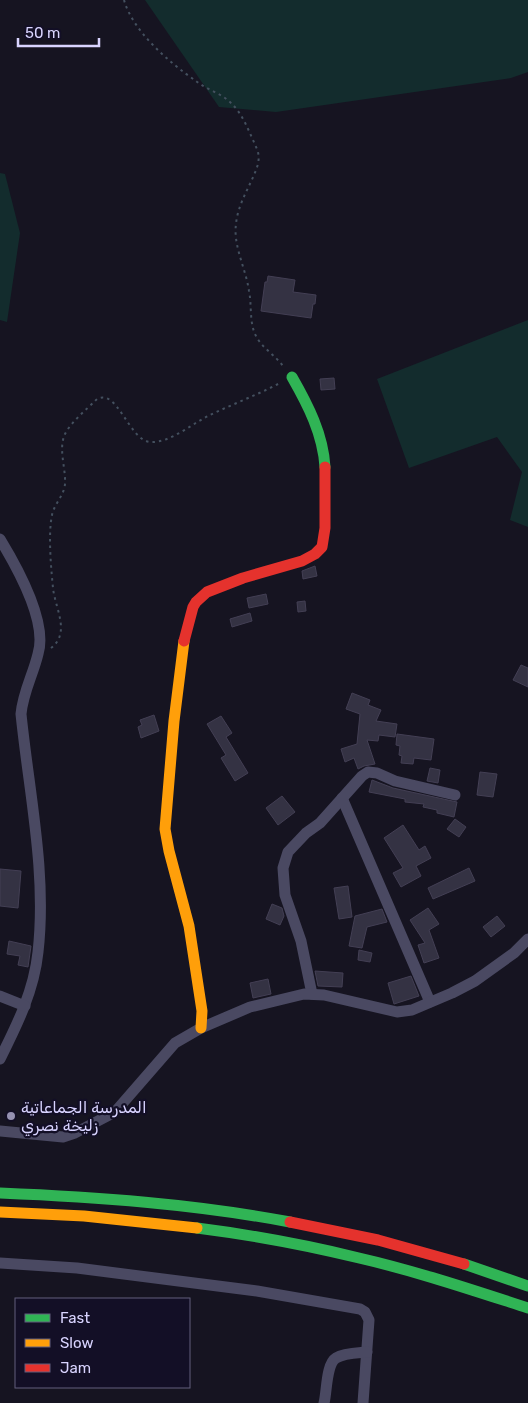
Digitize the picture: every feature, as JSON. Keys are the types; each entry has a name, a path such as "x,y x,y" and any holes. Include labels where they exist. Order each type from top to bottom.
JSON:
{"main road":[{"path":"201,1028 202,1011 189,926 165,829 176,694 184,641 192,609 200,598 234,580 296,563 316,554 322,547 325,510 323,447 309,406 292,377"},
{"path":"0,1193 69,1195 261,1216 432,1254 528,1286"},
{"path":"0,1212 92,1216 191,1228 336,1252 414,1272 528,1308"}],"street":[{"path":"0,539 13,561 37,618 40,630 39,653 23,698 21,714 42,898 38,954 25,1006 4,1040 0,1059"},
{"path":"312,994 301,941 285,895 283,868 288,852 368,772 395,781 455,795"},
{"path":"342,798 430,1002"},
{"path":"0,1131 63,1137 75,1133 115,1112 175,1043 201,1028 250,1007 304,994 312,994 340,998 397,1012 412,1010 475,981 514,953 528,939"},
{"path":"0,996 25,1006"},
{"path":"0,1263 77,1268 257,1291 360,1309 365,1312 369,1320 363,1403"},
{"path":"324,1403 332,1361 337,1357 366,1352"}],"path":[{"path":"39,653 53,647 61,637 60,615 54,592 50,531 52,514 65,488 64,436 96,400 100,397 106,398 116,406 140,439 146,442 159,442 292,377 277,357 263,346 254,332 249,291 238,247 235,226 246,190 258,164 258,152 240,114 232,103 196,82 166,57 136,25 127,10 124,0"}],"green space":[{"path":"145,0 528,0 528,72 511,78 276,112 219,107"},
{"path":"0,173 5,174 20,233 7,322 0,320"},
{"path":"528,320 528,527 510,520 522,472 497,437 409,468 377,379"}],"building":[{"path":"268,276 295,280 293,292 316,295 311,318 261,311 265,282 267,282"},
{"path":"334,378 335,389 321,390 320,379"},
{"path":"315,566 317,576 303,579 302,571"},
{"path":"266,594 268,604 249,608 247,598"},
{"path":"305,601 306,611 298,612 297,602"},
{"path":"250,613 252,621 232,627 230,619"},
{"path":"521,665 528,668 528,687 513,680"},
{"path":"352,693 370,700 368,705 381,710 376,721 397,724 395,737 379,735 378,741 367,740 375,764 358,769 354,758 345,762 341,749 357,744 360,714 346,709"},
{"path":"154,715 159,731 141,738 138,727 142,725 140,720"},
{"path":"221,716 232,733 226,737 248,773 235,781 221,758 226,755 207,724"},
{"path":"397,734 434,739 431,760 414,758 413,764 401,763 402,756 399,755 400,746 396,745"},
{"path":"430,768 440,770 438,783 427,781"},
{"path":"480,772 497,774 493,797 477,795"},
{"path":"372,780 393,788 457,802 454,817 423,807 424,804 405,802 405,799 369,792"},
{"path":"282,796 295,812 278,825 266,808"},
{"path":"455,819 466,827 459,837 447,829"},
{"path":"403,825 419,850 425,846 431,858 416,866 421,876 401,887 393,873 403,868 384,838"},
{"path":"469,868 475,881 433,899 428,888"},
{"path":"0,869 21,871 18,908 0,906"},
{"path":"348,886 352,917 339,919 334,888"},
{"path":"272,904 282,908 284,916 280,925 266,919"},
{"path":"428,908 439,924 429,930 439,958 424,963 418,945 425,943 410,920"},
{"path":"382,909 387,922 367,927 362,948 349,946 355,916"},
{"path":"497,916 505,926 491,937 483,927"},
{"path":"9,941 31,946 28,967 18,965 20,956 7,954"},
{"path":"359,950 372,953 370,962 358,960"},
{"path":"315,971 343,973 342,987 318,986"},
{"path":"411,976 419,996 394,1004 388,983"},
{"path":"268,979 271,994 253,998 250,983"}],"traffic: fast":[{"path":"292,377 318,431 325,467"},
{"path":"0,1193 145,1202 218,1210 290,1222"},
{"path":"197,1228 279,1241 380,1263 528,1308"},
{"path":"464,1264 528,1286"}],"traffic: slow":[{"path":"184,641 174,721 165,829 189,926 202,1011 201,1028"},
{"path":"0,1212 84,1216 197,1228"}],"traffic: jam":[{"path":"184,641 193,607 207,592 243,578 302,561 315,554 322,547 325,528 325,467"},
{"path":"290,1222 378,1240 464,1264"}],"place":[{"name":"المدرسة الجماعاتية زليخة نصري","path":"11,1116"}]}
